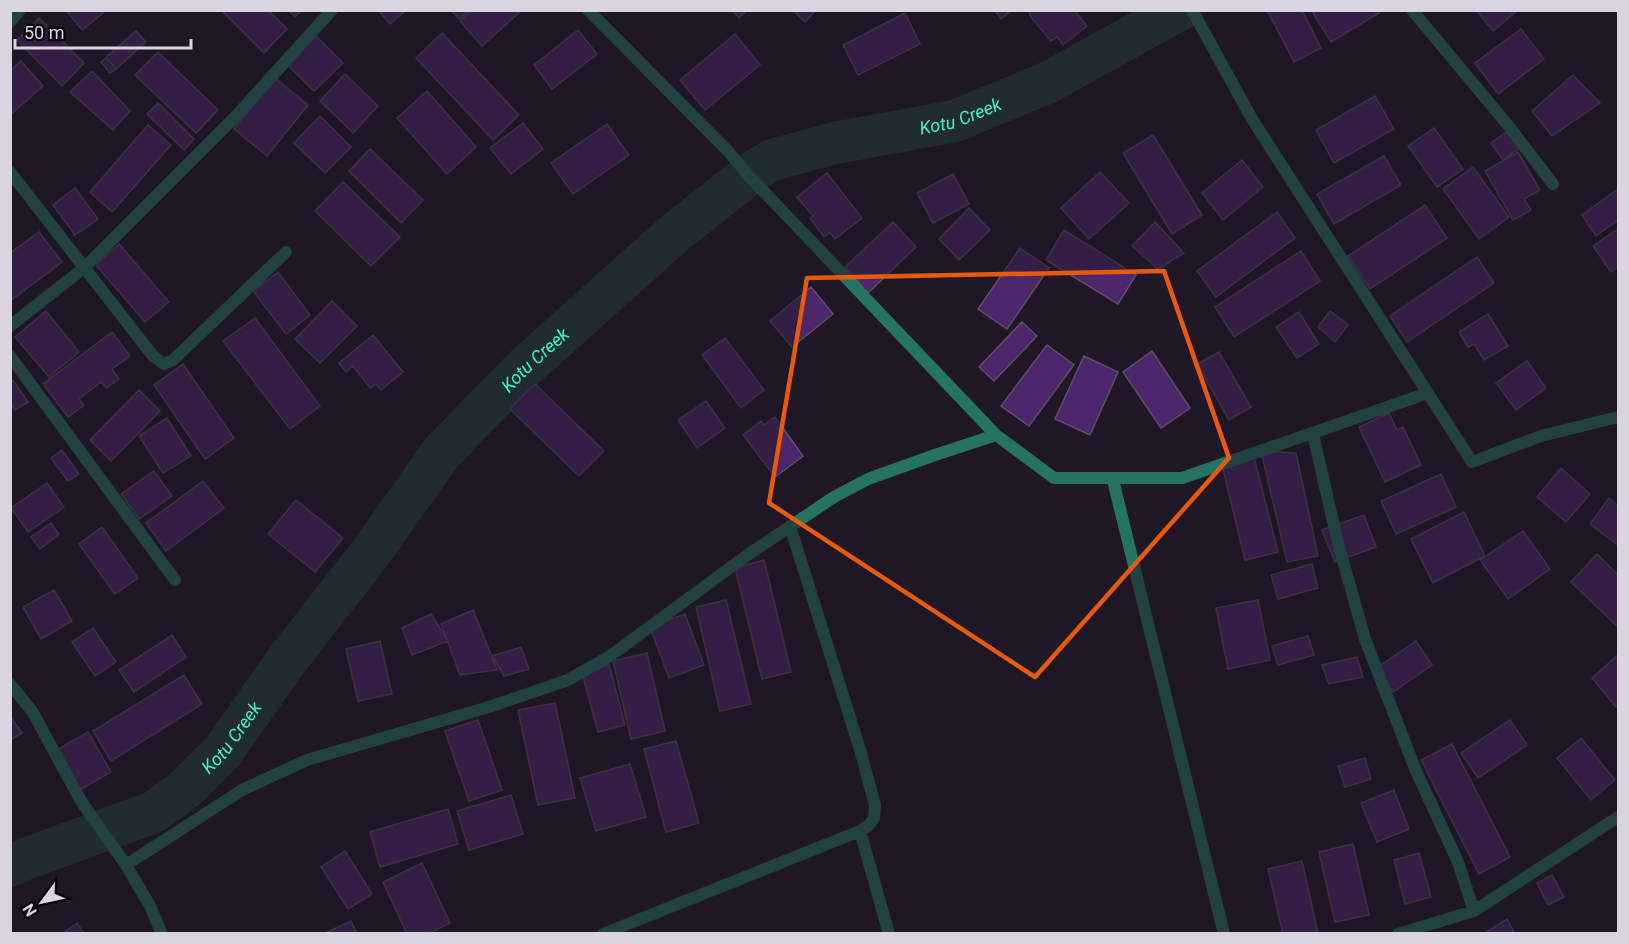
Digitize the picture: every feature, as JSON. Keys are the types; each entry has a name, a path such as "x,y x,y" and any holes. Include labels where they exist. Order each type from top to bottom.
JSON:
{"street":[{"path":"10,22 20,10"},
{"path":"10,326 84,268 235,117 332,10"},
{"path":"588,10 727,150 748,175 996,435 1054,478 1113,480 1182,478 1428,393"},
{"path":"1192,10 1252,118 1472,462 1541,436 1618,417"},
{"path":"1412,10 1507,124 1553,184"},
{"path":"10,172 153,356 164,364 173,360 286,252"},
{"path":"10,356 175,580"},
{"path":"1313,434 1338,543 1365,639 1416,771 1458,862 1474,911"},
{"path":"126,865 242,790 307,760 489,707 568,680 610,656 790,526 834,497 868,479 934,454 996,435"},
{"path":"1113,480 1224,933"},
{"path":"603,933 860,831 874,818 875,805 857,741 790,526"},
{"path":"10,684 32,711 81,801 126,865 150,906 162,933"},
{"path":"1398,933 1474,911 1618,817"},
{"path":"860,831 889,933"}],"highlighted area":[{"path":"1164,271 1229,458 1035,677 769,503 807,278"}],"building":[{"path":"66,10 101,10 103,13 82,30"},
{"path":"221,10 268,10 287,29 264,53"},
{"path":"288,10 302,10 295,17"},
{"path":"378,10 406,10 390,24"},
{"path":"451,10 469,10 459,19"},
{"path":"472,10 522,10 482,46 460,21"},
{"path":"732,10 747,10 739,18"},
{"path":"793,10 816,10 805,22"},
{"path":"995,10 1012,10 1001,19"},
{"path":"1028,10 1074,10 1087,26 1063,45 1057,37 1051,41"},
{"path":"1267,10 1302,10 1321,48 1294,62"},
{"path":"1316,10 1377,10 1379,13 1331,42 1313,13"},
{"path":"1476,10 1518,10 1493,31"},
{"path":"905,13 920,44 858,75 843,45"},
{"path":"39,18 84,63 62,86 17,40"},
{"path":"1521,29 1544,59 1498,94 1475,63"},
{"path":"578,30 597,54 552,89 534,65"},
{"path":"136,31 146,42 116,69 106,57"},
{"path":"442,33 519,115 493,140 416,58"},
{"path":"735,34 760,65 705,110 680,80"},
{"path":"315,35 343,63 314,91 286,63"},
{"path":"158,52 218,110 196,133 135,75"},
{"path":"106,58 116,69 110,73 101,62"},
{"path":"21,61 43,86 10,115 10,71"},
{"path":"92,71 130,111 113,130 70,92"},
{"path":"345,74 378,106 353,133 320,101"},
{"path":"1573,75 1600,103 1552,136 1532,111"},
{"path":"275,78 308,105 267,156 234,129"},
{"path":"427,91 476,147 447,174 397,118"},
{"path":"1375,96 1394,129 1334,163 1316,130"},
{"path":"158,103 194,139 184,150 147,114"},
{"path":"320,116 351,147 325,173 294,143"},
{"path":"523,123 543,149 511,174 490,148"},
{"path":"607,124 629,155 573,194 551,163"},
{"path":"148,125 171,145 112,212 90,192"},
{"path":"1434,128 1463,169 1437,187 1408,146"},
{"path":"1509,130 1521,147 1503,160 1491,143"},
{"path":"1153,135 1202,215 1172,234 1123,153"},
{"path":"370,149 423,200 401,223 349,171"},
{"path":"1518,152 1540,190 1524,199 1531,210 1513,220 1485,171"},
{"path":"1384,156 1401,185 1334,224 1317,194"},
{"path":"1242,160 1263,187 1223,220 1202,193"},
{"path":"1473,167 1509,217 1479,239 1443,189"},
{"path":"1100,172 1129,203 1089,239 1061,208"},
{"path":"827,173 862,218 835,239 830,232 824,237 810,218 813,216 797,197"},
{"path":"953,174 969,204 933,223 917,193"},
{"path":"343,182 400,237 371,266 315,211"},
{"path":"75,188 98,219 75,235 53,205"},
{"path":"1618,189 1618,220 1596,236 1582,215"},
{"path":"1425,205 1447,238 1370,289 1348,256"},
{"path":"969,208 990,230 959,260 939,239"},
{"path":"1277,212 1295,238 1216,297 1197,271"},
{"path":"893,222 916,247 868,293 845,267"},
{"path":"1155,222 1184,253 1158,269 1132,246"},
{"path":"1618,229 1618,267 1611,272 1593,246"},
{"path":"1064,230 1136,275 1118,304 1046,260"},
{"path":"39,232 62,262 10,301 10,253"},
{"path":"119,244 169,302 145,322 96,265"},
{"path":"1020,248 1049,268 1007,329 978,309"},
{"path":"1301,251 1320,281 1234,337 1215,307"},
{"path":"1477,257 1494,283 1407,342 1390,316"},
{"path":"278,272 310,315 286,334 253,291"},
{"path":"811,287 833,314 792,347 770,321"},
{"path":"332,301 357,326 320,363 295,339"},
{"path":"46,311 79,352 49,377 15,337"},
{"path":"1330,311 1348,325 1335,342 1318,327"},
{"path":"1299,312 1319,344 1297,358 1276,327"},
{"path":"1488,314 1508,346 1484,360 1474,344 1468,347 1459,332"},
{"path":"255,318 320,406 290,429 223,341"},
{"path":"1022,322 1037,336 994,381 979,367"},
{"path":"112,332 130,356 112,369 119,379 106,388 101,382 79,399 84,405 68,417 43,384"},
{"path":"373,335 403,372 381,390 376,384 370,388 353,366 346,372 339,363"},
{"path":"725,338 764,390 741,408 702,355"},
{"path":"1047,345 1074,365 1029,426 1001,406"},
{"path":"1152,351 1190,408 1161,428 1123,372"},
{"path":"1219,352 1251,407 1229,420 1197,364"},
{"path":"1084,356 1118,372 1090,435 1055,419"},
{"path":"1527,361 1546,388 1516,410 1496,383"},
{"path":"183,364 234,438 205,459 154,385"},
{"path":"13,380 28,402 15,410 10,403 10,382"},
{"path":"535,384 604,451 579,476 510,409"},
{"path":"139,390 160,411 111,461 90,440"},
{"path":"706,401 725,428 697,448 678,420"},
{"path":"1389,413 1397,430 1403,427 1421,465 1385,482 1359,427"},
{"path":"775,417 803,456 775,477 743,435 761,421 764,425"},
{"path":"167,418 191,456 163,473 139,436"},
{"path":"62,450 79,474 68,481 51,458"},
{"path":"1261,451 1296,453 1318,556 1287,562"},
{"path":"1254,457 1278,552 1245,560 1222,465"},
{"path":"1561,468 1590,494 1566,522 1537,497"},
{"path":"154,471 172,496 139,519 121,494"},
{"path":"1441,474 1456,507 1396,534 1381,501"},
{"path":"203,481 224,508 166,551 146,523"},
{"path":"47,483 64,507 28,532 11,508"},
{"path":"1609,498 1618,506 1618,545 1590,524"},
{"path":"296,500 343,538 315,572 268,534"},
{"path":"1464,512 1485,556 1433,583 1411,539"},
{"path":"1364,515 1376,547 1335,562 1322,530"},
{"path":"51,523 59,534 40,549 31,537"},
{"path":"102,527 138,578 115,594 79,544"},
{"path":"1523,531 1550,569 1508,599 1480,560"},
{"path":"1597,554 1618,575 1618,627 1571,582"},
{"path":"764,560 791,672 762,679 735,568"},
{"path":"1312,564 1318,588 1278,599 1271,575"},
{"path":"54,590 72,621 41,639 23,607"},
{"path":"726,600 751,704 720,711 696,607"},
{"path":"1258,600 1270,660 1228,669 1216,608"},
{"path":"473,610 497,670 460,675 441,624"},
{"path":"431,614 448,641 412,655 402,628"},
{"path":"685,614 704,665 669,678 650,627"},
{"path":"93,628 116,662 95,676 72,642"},
{"path":"172,635 186,657 134,692 119,670"},
{"path":"1308,636 1314,655 1278,665 1272,646"},
{"path":"380,641 392,694 358,701 346,649"},
{"path":"1416,641 1432,665 1393,692 1377,668"},
{"path":"521,647 529,669 504,676 492,656"},
{"path":"647,653 665,731 631,739 613,661"},
{"path":"1618,655 1618,705 1616,707 1592,678"},
{"path":"1357,657 1363,677 1329,684 1322,665"},
{"path":"609,665 625,725 598,732 582,673"},
{"path":"184,675 202,704 111,761 93,731"},
{"path":"555,703 575,798 538,805 518,710"},
{"path":"10,716 22,733 10,740"},
{"path":"478,720 502,790 469,801 445,731"},
{"path":"1510,720 1527,745 1478,778 1461,753"},
{"path":"88,732 111,772 78,791 55,751"},
{"path":"1581,738 1615,780 1591,800 1557,758"},
{"path":"676,741 699,823 666,832 644,749"},
{"path":"1452,744 1510,857 1479,874 1421,760"},
{"path":"1365,758 1371,779 1345,787 1338,766"},
{"path":"630,764 646,817 596,831 580,778"},
{"path":"1394,790 1409,829 1377,842 1361,803"},
{"path":"511,795 523,834 469,850 457,811"},
{"path":"448,809 458,844 380,867 370,832"},
{"path":"1353,844 1369,915 1335,922 1319,852"},
{"path":"345,851 372,894 348,909 321,867"},
{"path":"1419,853 1431,897 1405,904 1394,860"},
{"path":"1302,861 1318,933 1283,934 1268,869"},
{"path":"422,863 450,923 428,934 407,934 383,882"},
{"path":"1552,875 1564,897 1548,905 1537,883"},
{"path":"1507,919 1515,934 1483,934"},
{"path":"351,921 357,934 323,934"},
{"path":"77,923 84,934 62,934"}],"waterway":[{"name":"Kotu Creek","path":"10,866 154,812 185,789 223,751 287,660 375,547 441,453 525,367 676,232 748,175 772,160 835,143 955,121 1049,82 1179,10"}]}
